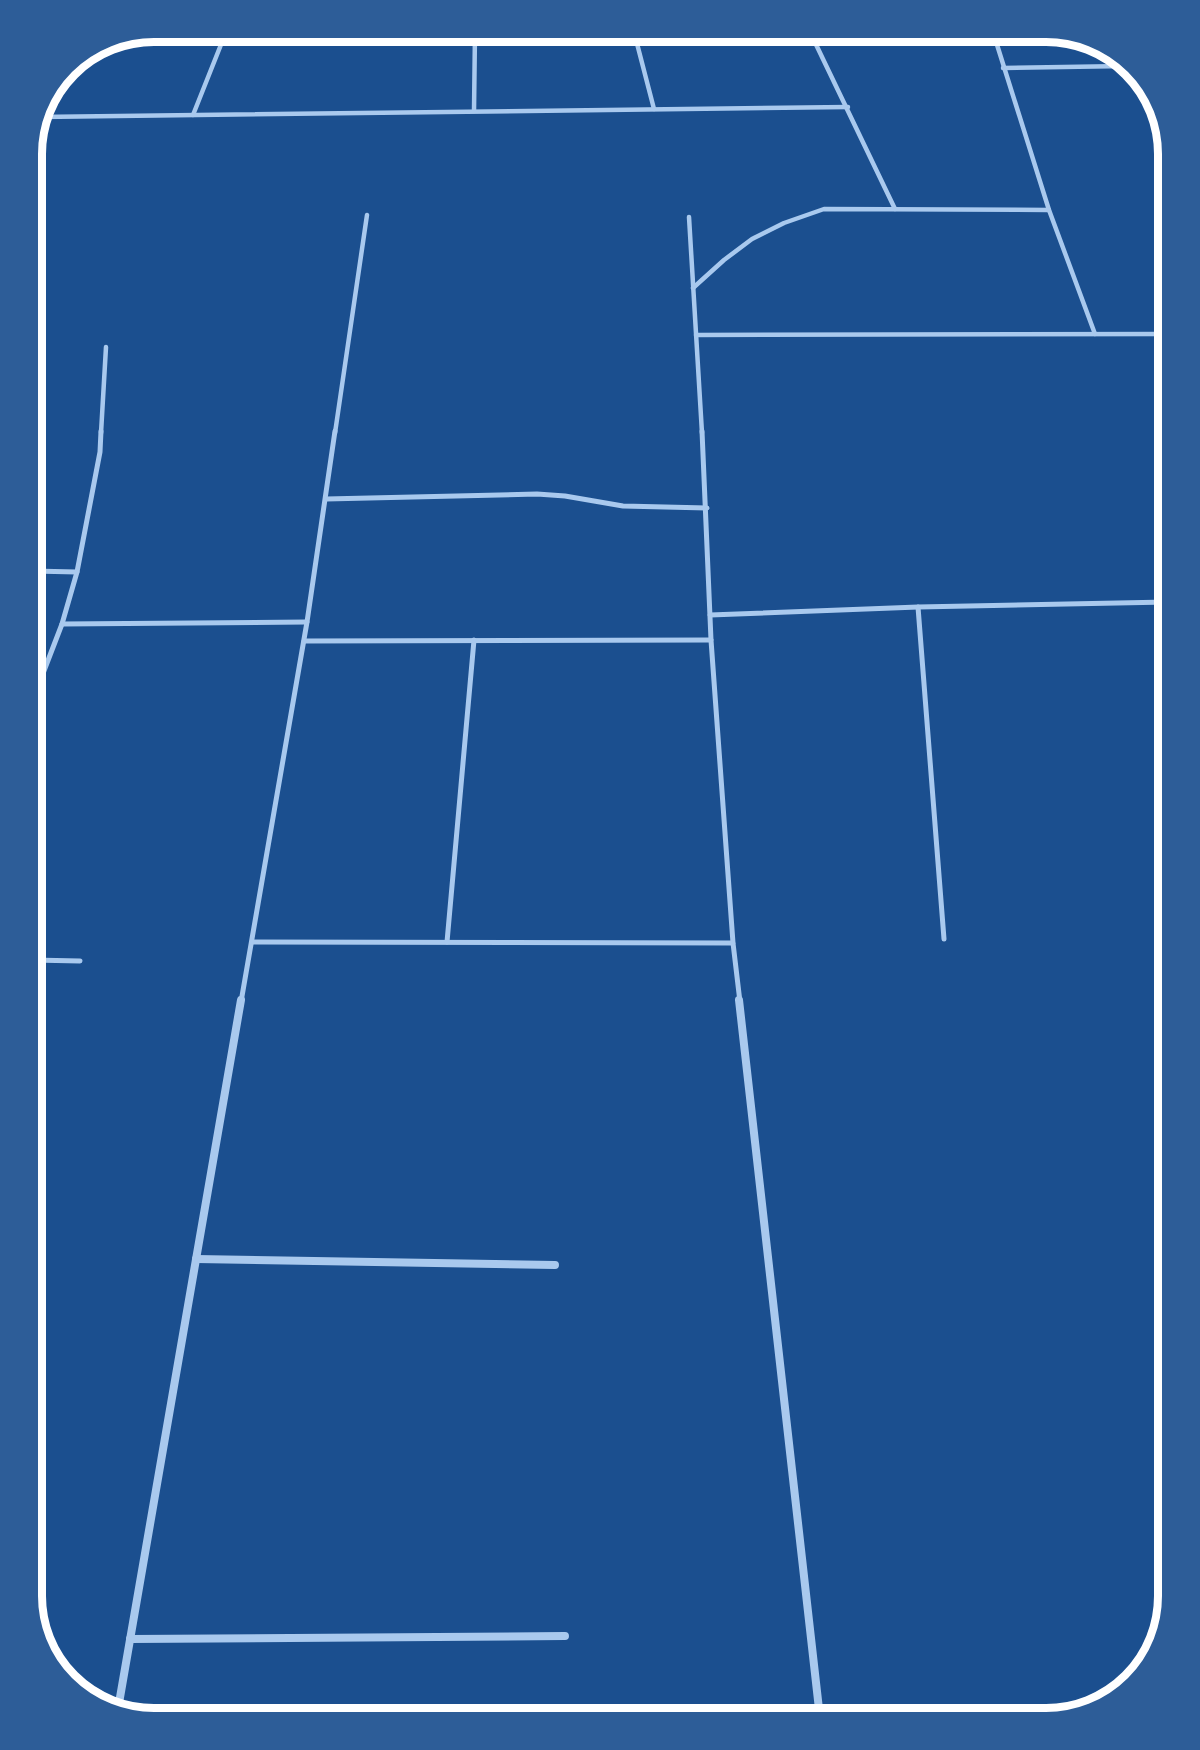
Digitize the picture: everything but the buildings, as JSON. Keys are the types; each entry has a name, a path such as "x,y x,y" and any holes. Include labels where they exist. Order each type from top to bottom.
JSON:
{"street":[{"path":"193,115 222,42"},
{"path":"474,111 475,42"},
{"path":"637,42 654,109"},
{"path":"815,42 848,106 895,209"},
{"path":"996,42 1049,210 1095,334"},
{"path":"1003,68 1115,66"},
{"path":"48,117 848,106"},
{"path":"693,288 749,239 797,217 824,209 1049,210"},
{"path":"119,1702 308,622 368,215"},
{"path":"689,217 707,508 711,640 733,943 819,1708"},
{"path":"696,335 1158,334"},
{"path":"42,676 62,624 77,572 100,452 106,347"},
{"path":"326,499 537,494 565,496 623,507 707,508"},
{"path":"42,571 77,572"},
{"path":"710,615 918,607 1158,602"},
{"path":"918,607 944,939"},
{"path":"62,624 308,622"},
{"path":"447,942 474,640"},
{"path":"304,641 711,640"},
{"path":"252,942 733,943"},
{"path":"42,960 80,961"},
{"path":"196,1259 555,1265"},
{"path":"130,1639 566,1636"}]}
